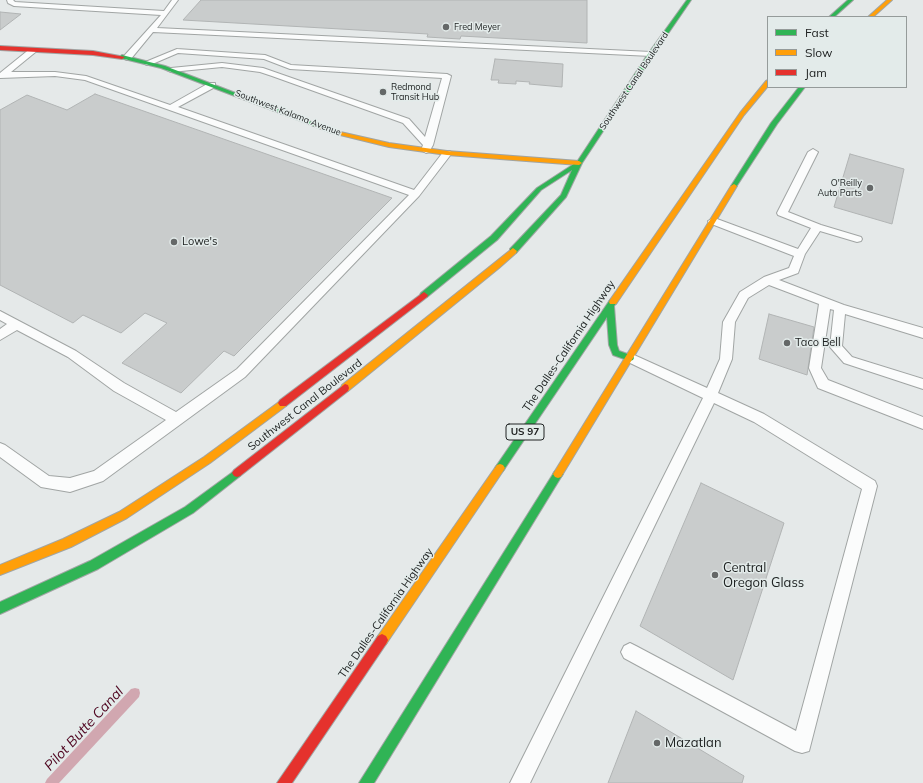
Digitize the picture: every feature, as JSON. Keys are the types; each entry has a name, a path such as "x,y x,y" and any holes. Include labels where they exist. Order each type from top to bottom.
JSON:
{"main road":[{"name":"Southwest Canal Boulevard","path":"0,608 94,565 189,510 279,441 496,266 518,246 564,196 579,163 651,54 689,0"},
{"path":"832,16 851,0"},
{"path":"871,16 890,0"},
{"name":"Southwest Kalama Avenue","path":"0,48 93,53 127,58 171,70 334,132 389,145 427,148 447,153 579,163"},
{"name":"The Dalles-California Highway","path":"284,783 737,121 767,83"},
{"path":"366,783 630,358 712,221 774,123 801,88"},
{"name":"Southwest Canal Boulevard","path":"0,570 67,543 123,515 207,460 403,311 494,238 539,190 579,163"},
{"path":"610,307 613,345 616,353 630,358"}],"lane":[{"path":"10,0 10,2 14,4 166,13"},
{"path":"127,58 166,13 174,0"},
{"path":"152,30 651,54"},
{"path":"1,75 34,50"},
{"path":"147,63 177,51 265,57 290,67 447,76 427,148"},
{"path":"171,70 202,66 222,66 260,70 275,74 406,121 427,148"},
{"path":"1,75 55,74 86,78 416,194"},
{"path":"171,108 212,85"},
{"path":"812,152 782,213 817,227 857,239"},
{"path":"0,449 46,482 70,485 98,476 241,373 416,194 447,153"},
{"path":"712,221 800,254"},
{"path":"520,783 711,395 726,359 728,322 744,294 768,280 794,270 800,254 817,227"},
{"path":"768,280 840,308 923,333"},
{"path":"825,302 815,368 823,384 923,423"},
{"path":"840,308 836,347 848,360 923,384"},
{"path":"0,315 72,354 119,387 177,419"},
{"path":"0,335 16,324"},
{"path":"630,358 758,418 870,486 802,744 630,652"}],"building":[{"name":"Fred Meyer","path":"201,0 587,0 587,43 461,36 460,39 427,37 428,34 183,20"},
{"path":"0,12 21,14 0,30"},
{"path":"495,59 563,64 562,87 529,84 530,82 516,81 516,84 498,83 499,80 491,80"},
{"name":"Lowe's","path":"95,94 392,198 234,356 224,351 181,393 122,363 167,323 145,313 121,333 83,315 73,323 0,285 0,110 27,95 67,110"},
{"name":"O'Reilly Auto Parts","path":"850,154 904,169 892,224 834,207"},
{"name":"Taco Bell","path":"769,314 814,327 807,375 759,359"},
{"name":"Central Oregon Glass","path":"701,483 784,523 733,680 640,626"},
{"name":"Mazatlan","path":"636,711 744,776 742,783 608,783"}],"waterway":[{"name":"Pilot Butte Canal","path":"51,783 135,693"}],"traffic: fast":[{"path":"513,251 564,196 579,163 651,54 689,0"},
{"path":"832,16 851,0"},
{"path":"122,57 163,67 316,125"},
{"path":"734,186 774,123 801,88"},
{"path":"424,295 494,238 539,189 579,163"},
{"path":"500,468 613,302"},
{"path":"611,307 613,345 616,353 630,358"},
{"path":"0,608 94,565 189,510 237,473"},
{"path":"366,783 558,474"}],"traffic: slow":[{"path":"871,16 890,0"},
{"path":"613,302 742,114 767,83"},
{"path":"316,125 334,132 389,145 447,153 579,163"},
{"path":"558,474 734,186"},
{"path":"345,388 513,251"},
{"path":"0,570 67,543 123,515 207,460 283,403"},
{"path":"382,640 500,468"}],"traffic: jam":[{"path":"0,48 93,53 122,57"},
{"path":"283,403 424,295"},
{"path":"237,473 345,388"},
{"path":"284,783 382,640"}],"place":[{"name":"Fred Meyer","path":"446,27"},
{"name":"Redmond Transit Hub","path":"383,92"},
{"name":"O'Reilly Auto Parts","path":"870,188"},
{"name":"Lowe's","path":"174,242"},
{"name":"Taco Bell","path":"787,343"},
{"name":"Central Oregon Glass","path":"715,575"},
{"name":"Mazatlan","path":"657,743"}]}
